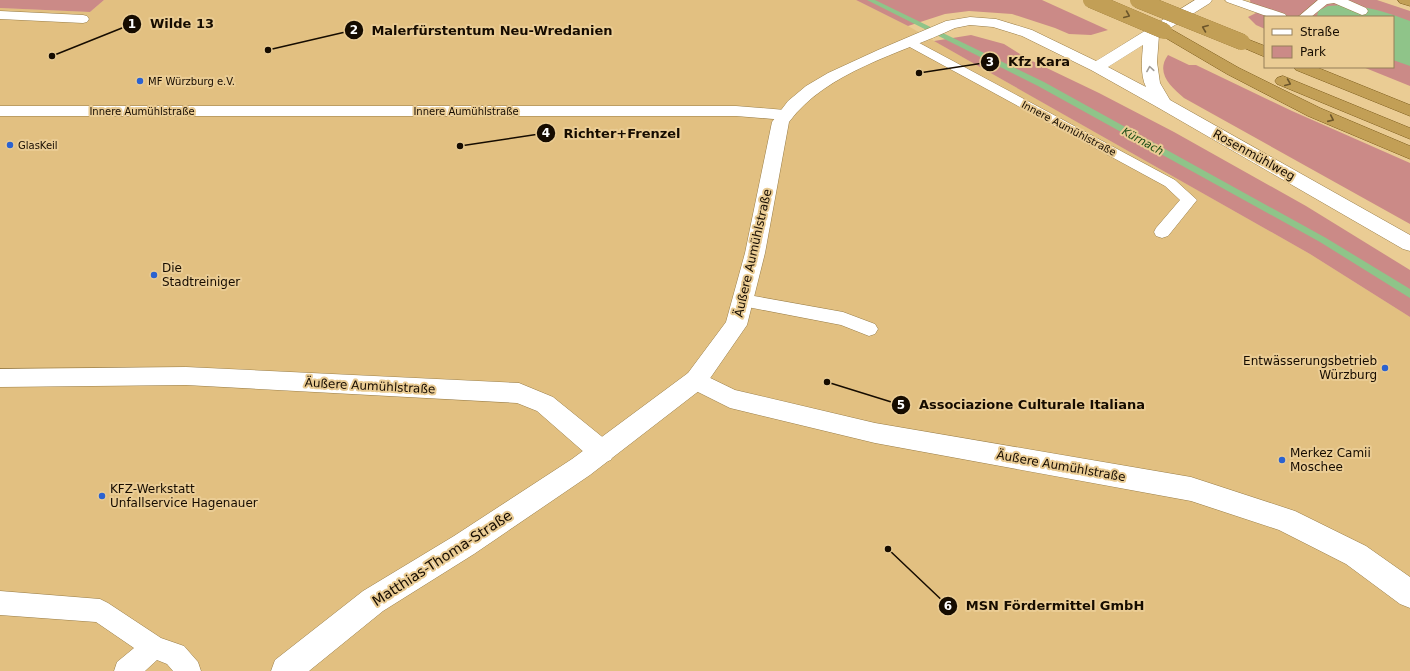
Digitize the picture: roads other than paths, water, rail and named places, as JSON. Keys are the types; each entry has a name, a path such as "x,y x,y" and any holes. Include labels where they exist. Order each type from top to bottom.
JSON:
{"highway":[{"path":"1091,0 1230,64 1410,134"},
{"path":"1138,0 1264,52"},
{"path":"1405,0 1410,2"},
{"path":"1230,64 1314,112 1410,154"},
{"path":"1304,68 1410,111"},
{"path":"1386,101 1410,108"}],"street":[{"path":"785,115 800,98 834,76 945,28 951,24 970,21 996,23 1027,33 1097,67 1158,32 1206,0"},
{"path":"1158,32 1149,62 1152,84 1163,103"},
{"name":"Rosenmühlweg","path":"1097,67 1410,244"},
{"name":"Innere Aumühlstraße","path":"0,111 736,111 785,115"},
{"name":"Äußere Aumühlstraße","path":"0,378 186,376 519,394 545,404 602,452 696,380 736,325 755,253 782,122 785,115"},
{"name":"Äußere Aumühlstraße","path":"696,380 730,398 875,434 1191,489 1286,520 1356,555 1410,594"},
{"name":"Matthias-Thoma-Straße","path":"286,671 373,601 464,545 602,452"}],"lane":[{"path":"1231,0 1278,16"},
{"path":"1305,16 1324,1 1334,0 1349,4 1362,11"},
{"path":"0,15 82,19"},
{"name":"Innere Aumühlstraße","path":"912,41 1170,183 1189,200 1162,232"},
{"path":"743,300 843,319 869,329"},
{"path":"0,602 100,611 154,647 175,655 189,671"},
{"path":"126,671 154,647"}],"waterway":[{"name":"Kürnach","path":"870,0 1041,84 1323,240 1410,294"}],"place":[{"name":"Malerfürstentum Neu-Wredanien","path":"268,50"},
{"name":"Wilde 13","path":"52,56"},
{"name":"Kfz Kara","path":"919,73"},
{"name":"MF Würzburg e.V.","path":"140,81"},
{"name":"GlasKeil","path":"10,145"},
{"name":"Richter+Frenzel","path":"460,146"},
{"name":"Die Stadtreiniger","path":"154,275"},
{"name":"Entwässerungsbetrieb Würzburg","path":"1385,368"},
{"name":"Associazione Culturale Italiana","path":"827,382"},
{"name":"Merkez Camii Moschee","path":"1282,460"},
{"name":"KFZ-Werkstatt Unfallservice Hagenauer","path":"102,496"},
{"name":"MSN Fördermittel GmbH","path":"888,549"}]}
